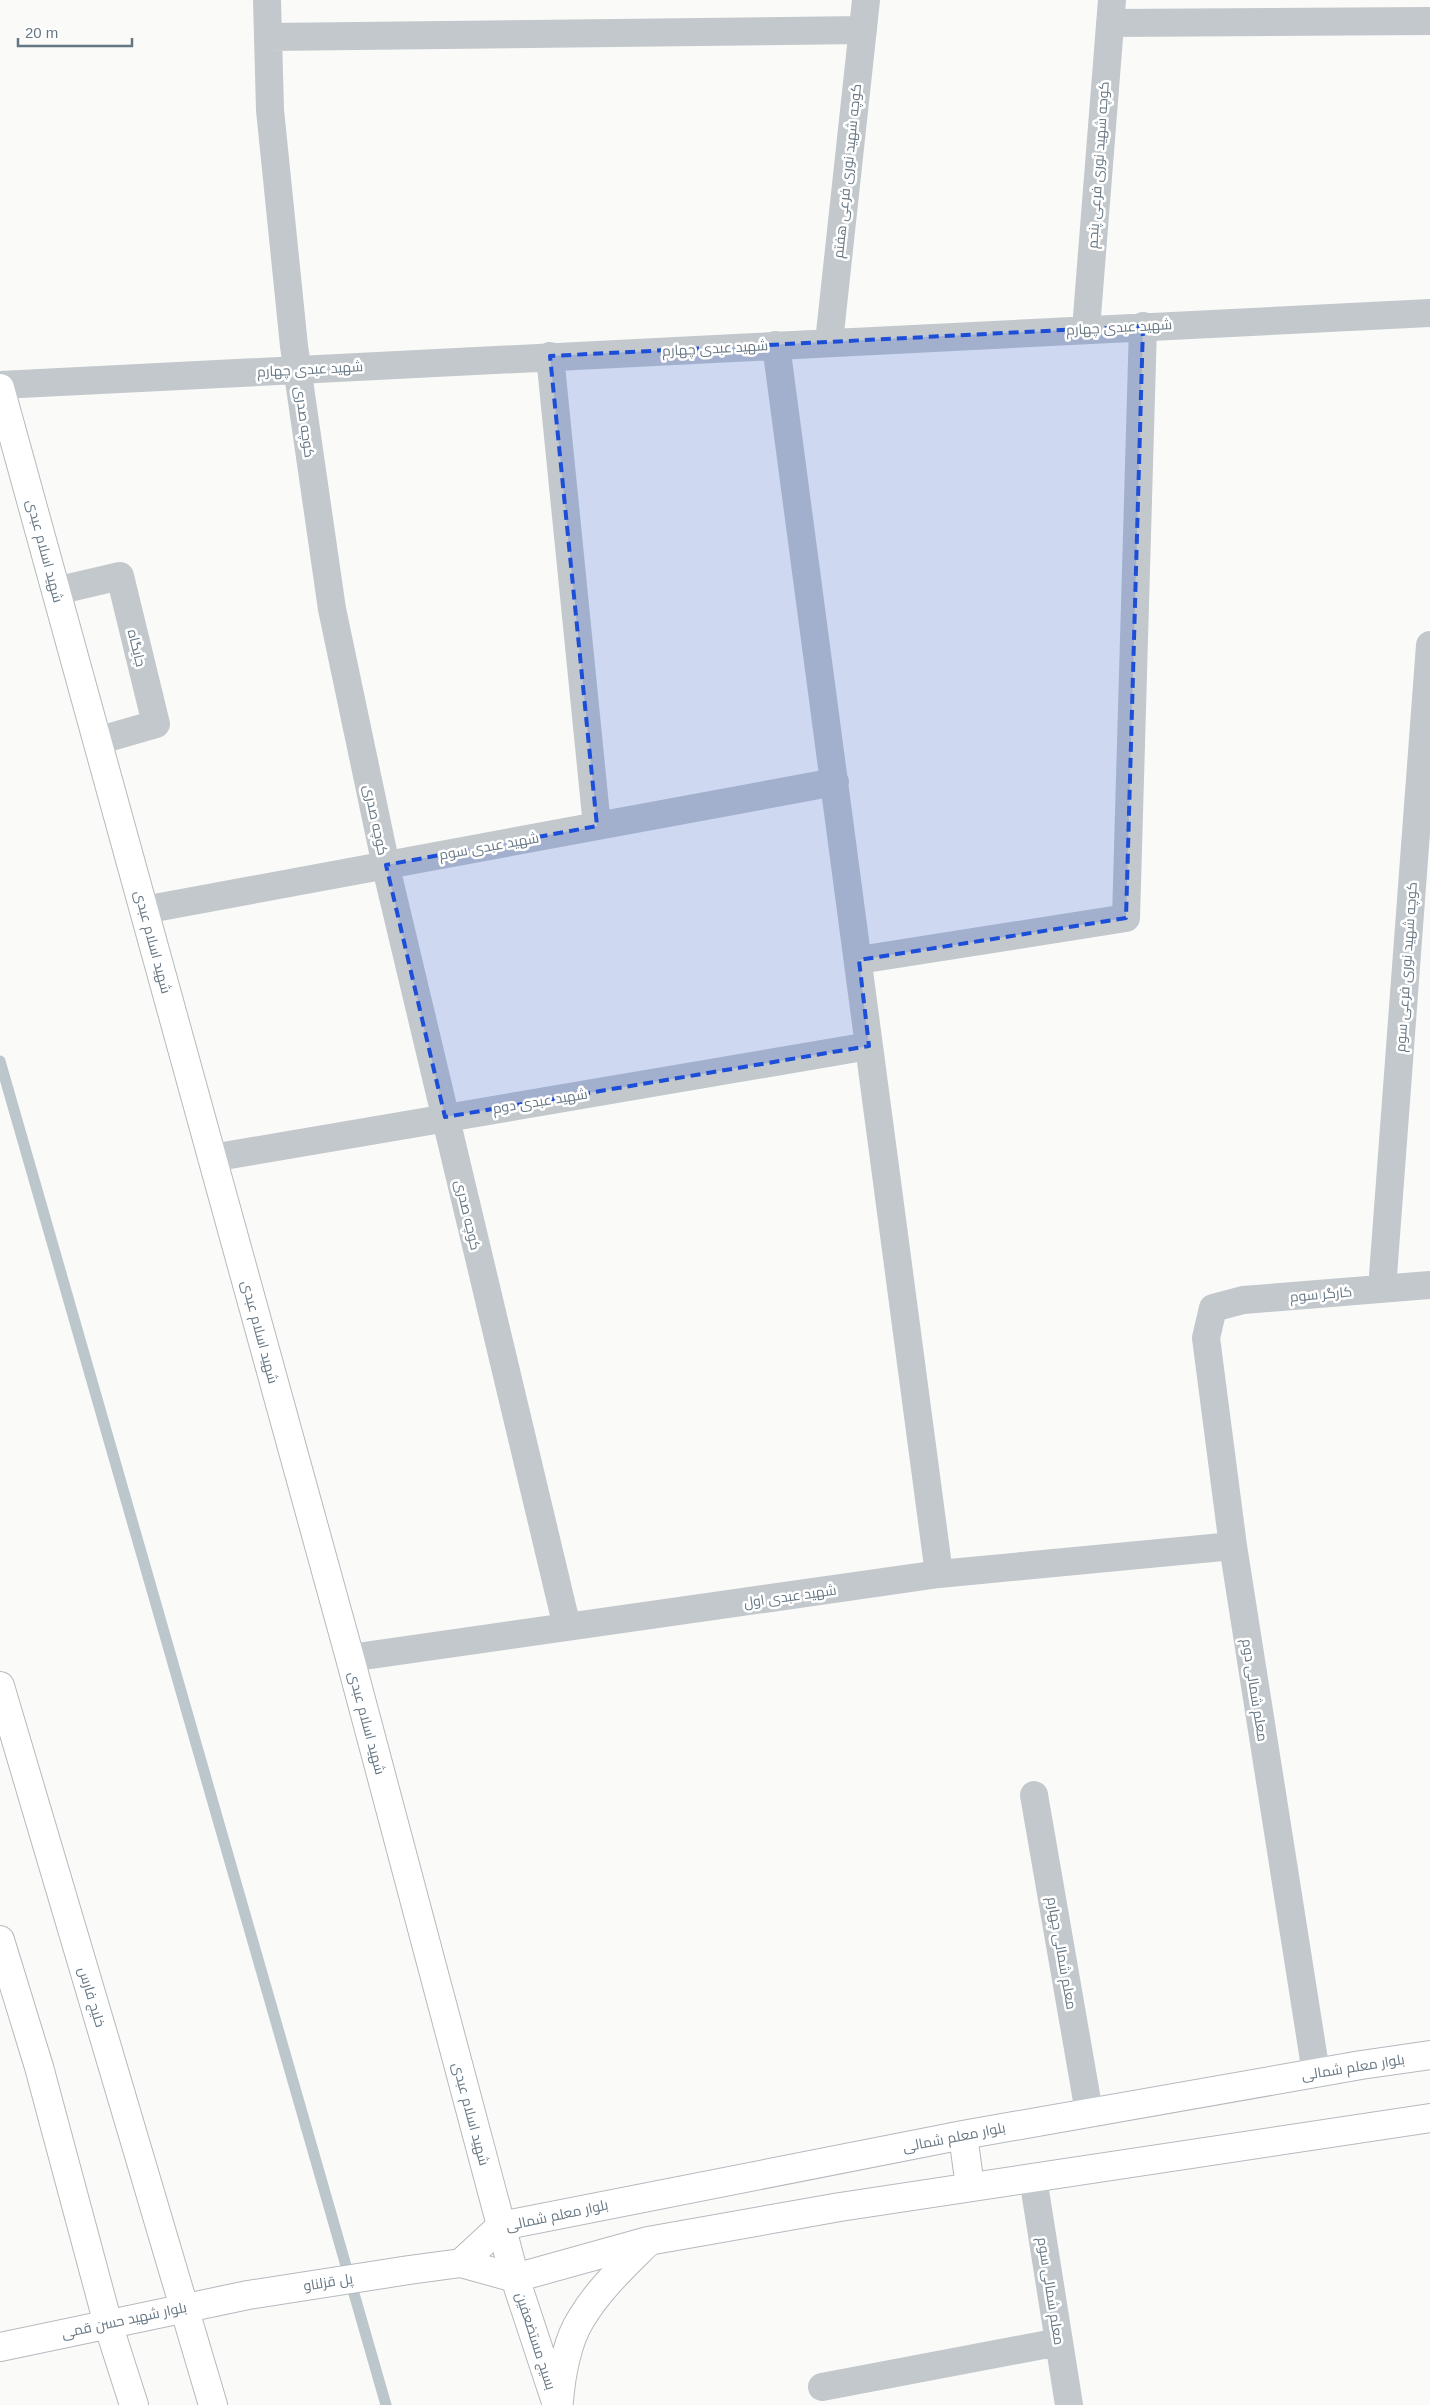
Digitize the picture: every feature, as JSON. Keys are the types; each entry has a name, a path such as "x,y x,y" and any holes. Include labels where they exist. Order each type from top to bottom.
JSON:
{"main road":[{"name":"شهید اسلام عبدی","path":"0,387 350,1658 515,2278"},
{"name":"خلیج فارس","path":"0,1686 213,2405"},
{"path":"0,1940 39,2067 108,2324 134,2405"},
{"name":"بلوار معلم شمالی","path":"461,2263 501,2226 963,2134 1430,2055"},
{"path":"461,2263 515,2278 648,2241 840,2207 1430,2118"},
{"path":"963,2134 970,2187"},
{"path":"558,2405 560,2379 580,2320 608,2283 648,2241"},
{"name":"پل قزلناو","path":"248,2295 461,2263"},
{"name":"بسیج مستضعفین","path":"515,2278 558,2405"},
{"name":"بلوار شهید حسن قمی","path":"0,2346 248,2295"}],"street":[{"name":"کوچه صدری","path":"267,0 270,110 297,370 332,609 386,865 568,1627"},
{"name":"کوچه شهید نوری فرعی هفتم","path":"829,342 866,0"},
{"path":"1111,11 1430,21"},
{"name":"کوچه شهید نوری فرعی پنجم","path":"1086,329 1111,11"},
{"path":"268,37 863,30"},
{"name":"شهید عبدی چهارم","path":"0,387 550,356 1430,313"},
{"path":"858,960 1126,918 1143,326"},
{"path":"776,345 939,1574"},
{"path":"550,356 597,826"},
{"name":"جایگاه","path":"56,592 120,576 156,724 97,740"},
{"name":"کوچه شهید نوری فرعی سوم","path":"1382,1289 1430,645"},
{"name":"شهید عبدی سوم","path":"144,910 835,782"},
{"name":"شهید عبدی دوم","path":"212,1158 445,1116 869,1046"},
{"name":"کارگر سوم","path":"1213,1308 1243,1300 1430,1285"},
{"name":"معلم شمالی دوم","path":"1213,1308 1206,1338 1232,1546 1316,2073"},
{"name":"شهید عبدی اول","path":"350,1658 939,1574 1232,1546"},
{"name":"معلم شمالی چهارم","path":"1034,1795 1089,2112"},
{"name":"معلم شمالی سوم","path":"1033,2178 1068,2405"},
{"path":"822,2387 1059,2342"}],"highlighted area":[{"path":"1143,326 1126,918 859,960 869,1046 445,1117 386,865 597,826 550,356"}],"waterway":[{"path":"0,1061 386,2405"}]}
